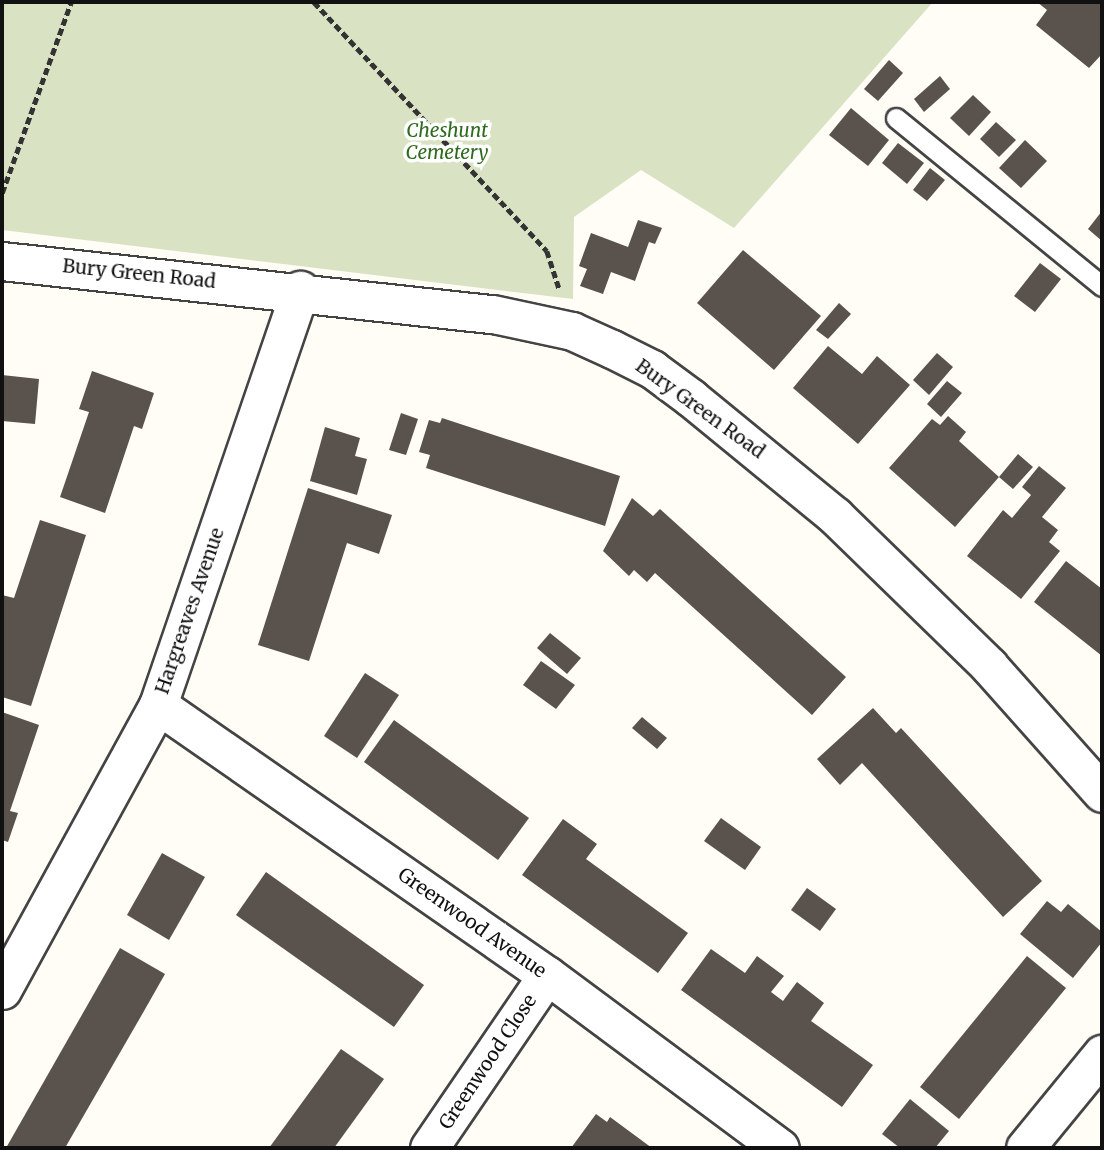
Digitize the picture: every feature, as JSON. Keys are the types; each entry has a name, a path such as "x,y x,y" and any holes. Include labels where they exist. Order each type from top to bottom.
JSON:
{"street":[{"name":"Bury Green Road","path":"2,261 300,290 493,314 572,331 652,369 835,516 989,666 1102,793"},
{"name":"Hargreaves Avenue","path":"2,990 158,705 300,290"},
{"name":"Greenwood Avenue","path":"158,705 547,975 780,1148"},
{"name":"Greenwood Close","path":"429,1148 547,975"},
{"path":"1025,1148 1102,1054"}],"lane":[{"path":"896,118 1102,286"}],"path":[{"path":"2,193 71,2"},
{"path":"314,2 547,251 572,331"}],"green space":[{"name":"Cheshunt Cemetery","path":"2,2 933,2 734,228 641,170 574,217 573,299 2,230"}],"building":[{"path":"1037,2 1102,2 1102,54 1089,68 1036,25 1047,10"},
{"path":"889,60 903,73 878,101 864,89"},
{"path":"940,76 950,89 924,112 914,99"},
{"path":"973,95 991,112 969,136 950,118"},
{"path":"851,108 889,140 868,166 829,135"},
{"path":"996,122 1016,140 999,157 980,139"},
{"path":"1025,140 1047,161 1021,188 999,168"},
{"path":"898,143 924,163 907,184 882,163"},
{"path":"930,168 945,180 927,201 913,190"},
{"path":"1102,211 1102,241 1088,229"},
{"path":"638,220 662,228 655,244 649,242 635,281 611,272 603,294 580,286 587,269 579,266 591,233 628,247"},
{"path":"743,250 821,316 774,370 697,303"},
{"path":"1040,263 1061,279 1035,312 1014,296"},
{"path":"839,303 851,314 828,339 816,330"},
{"path":"828,346 862,374 877,356 910,385 858,444 793,388"},
{"path":"937,353 953,367 929,395 913,380"},
{"path":"92,371 154,393 142,429 134,426 105,513 60,497 89,412 79,409"},
{"path":"2,375 39,379 35,424 2,421"},
{"path":"947,381 962,393 941,417 927,404"},
{"path":"401,413 418,419 406,455 389,450"},
{"path":"948,416 966,432 959,441 999,477 955,527 889,468 932,419 940,425"},
{"path":"442,418 620,476 605,526 426,468 430,455 419,452 429,420 440,423"},
{"path":"325,427 360,438 355,456 367,459 357,495 310,481"},
{"path":"1018,454 1033,467 1013,489 999,477"},
{"path":"1039,466 1066,488 1042,517 1058,530 1049,542 1060,551 1021,599 967,556 1003,510 1012,518 1031,495 1022,487"},
{"path":"308,488 392,515 379,554 347,543 309,661 258,645"},
{"path":"632,498 653,516 660,509 846,677 812,715 655,573 647,582 634,570 629,576 603,551"},
{"path":"40,520 86,535 31,706 2,697 2,595 14,598"},
{"path":"1066,561 1102,589 1102,656 1034,602"},
{"path":"550,633 581,658 567,674 537,648"},
{"path":"541,661 575,685 556,709 523,685"},
{"path":"365,673 399,695 357,758 324,736"},
{"path":"873,708 896,733 901,728 1042,881 1003,917 862,763 840,785 817,759"},
{"path":"2,712 39,725 10,811 18,813 8,842 2,840"},
{"path":"642,717 667,738 657,749 632,728"},
{"path":"394,720 529,818 498,860 364,762"},
{"path":"721,818 761,847 745,870 704,841"},
{"path":"563,819 597,844 586,859 688,933 658,973 522,875"},
{"path":"162,853 205,877 169,940 127,915"},
{"path":"266,872 424,985 394,1027 236,915"},
{"path":"807,888 836,909 820,931 791,910"},
{"path":"1047,901 1061,912 1068,904 1102,932 1102,942 1073,978 1020,934"},
{"path":"120,948 165,974 144,1011 65,1148 6,1148"},
{"path":"711,949 745,973 757,956 784,976 771,992 783,1001 797,982 824,1003 811,1021 873,1065 842,1107 681,990"},
{"path":"1027,956 1066,988 959,1119 920,1087"},
{"path":"341,1049 384,1079 334,1148 269,1148"},
{"path":"910,1099 949,1131 935,1148 900,1148 882,1134"},
{"path":"596,1114 607,1122 610,1117 652,1148 571,1148"}]}
